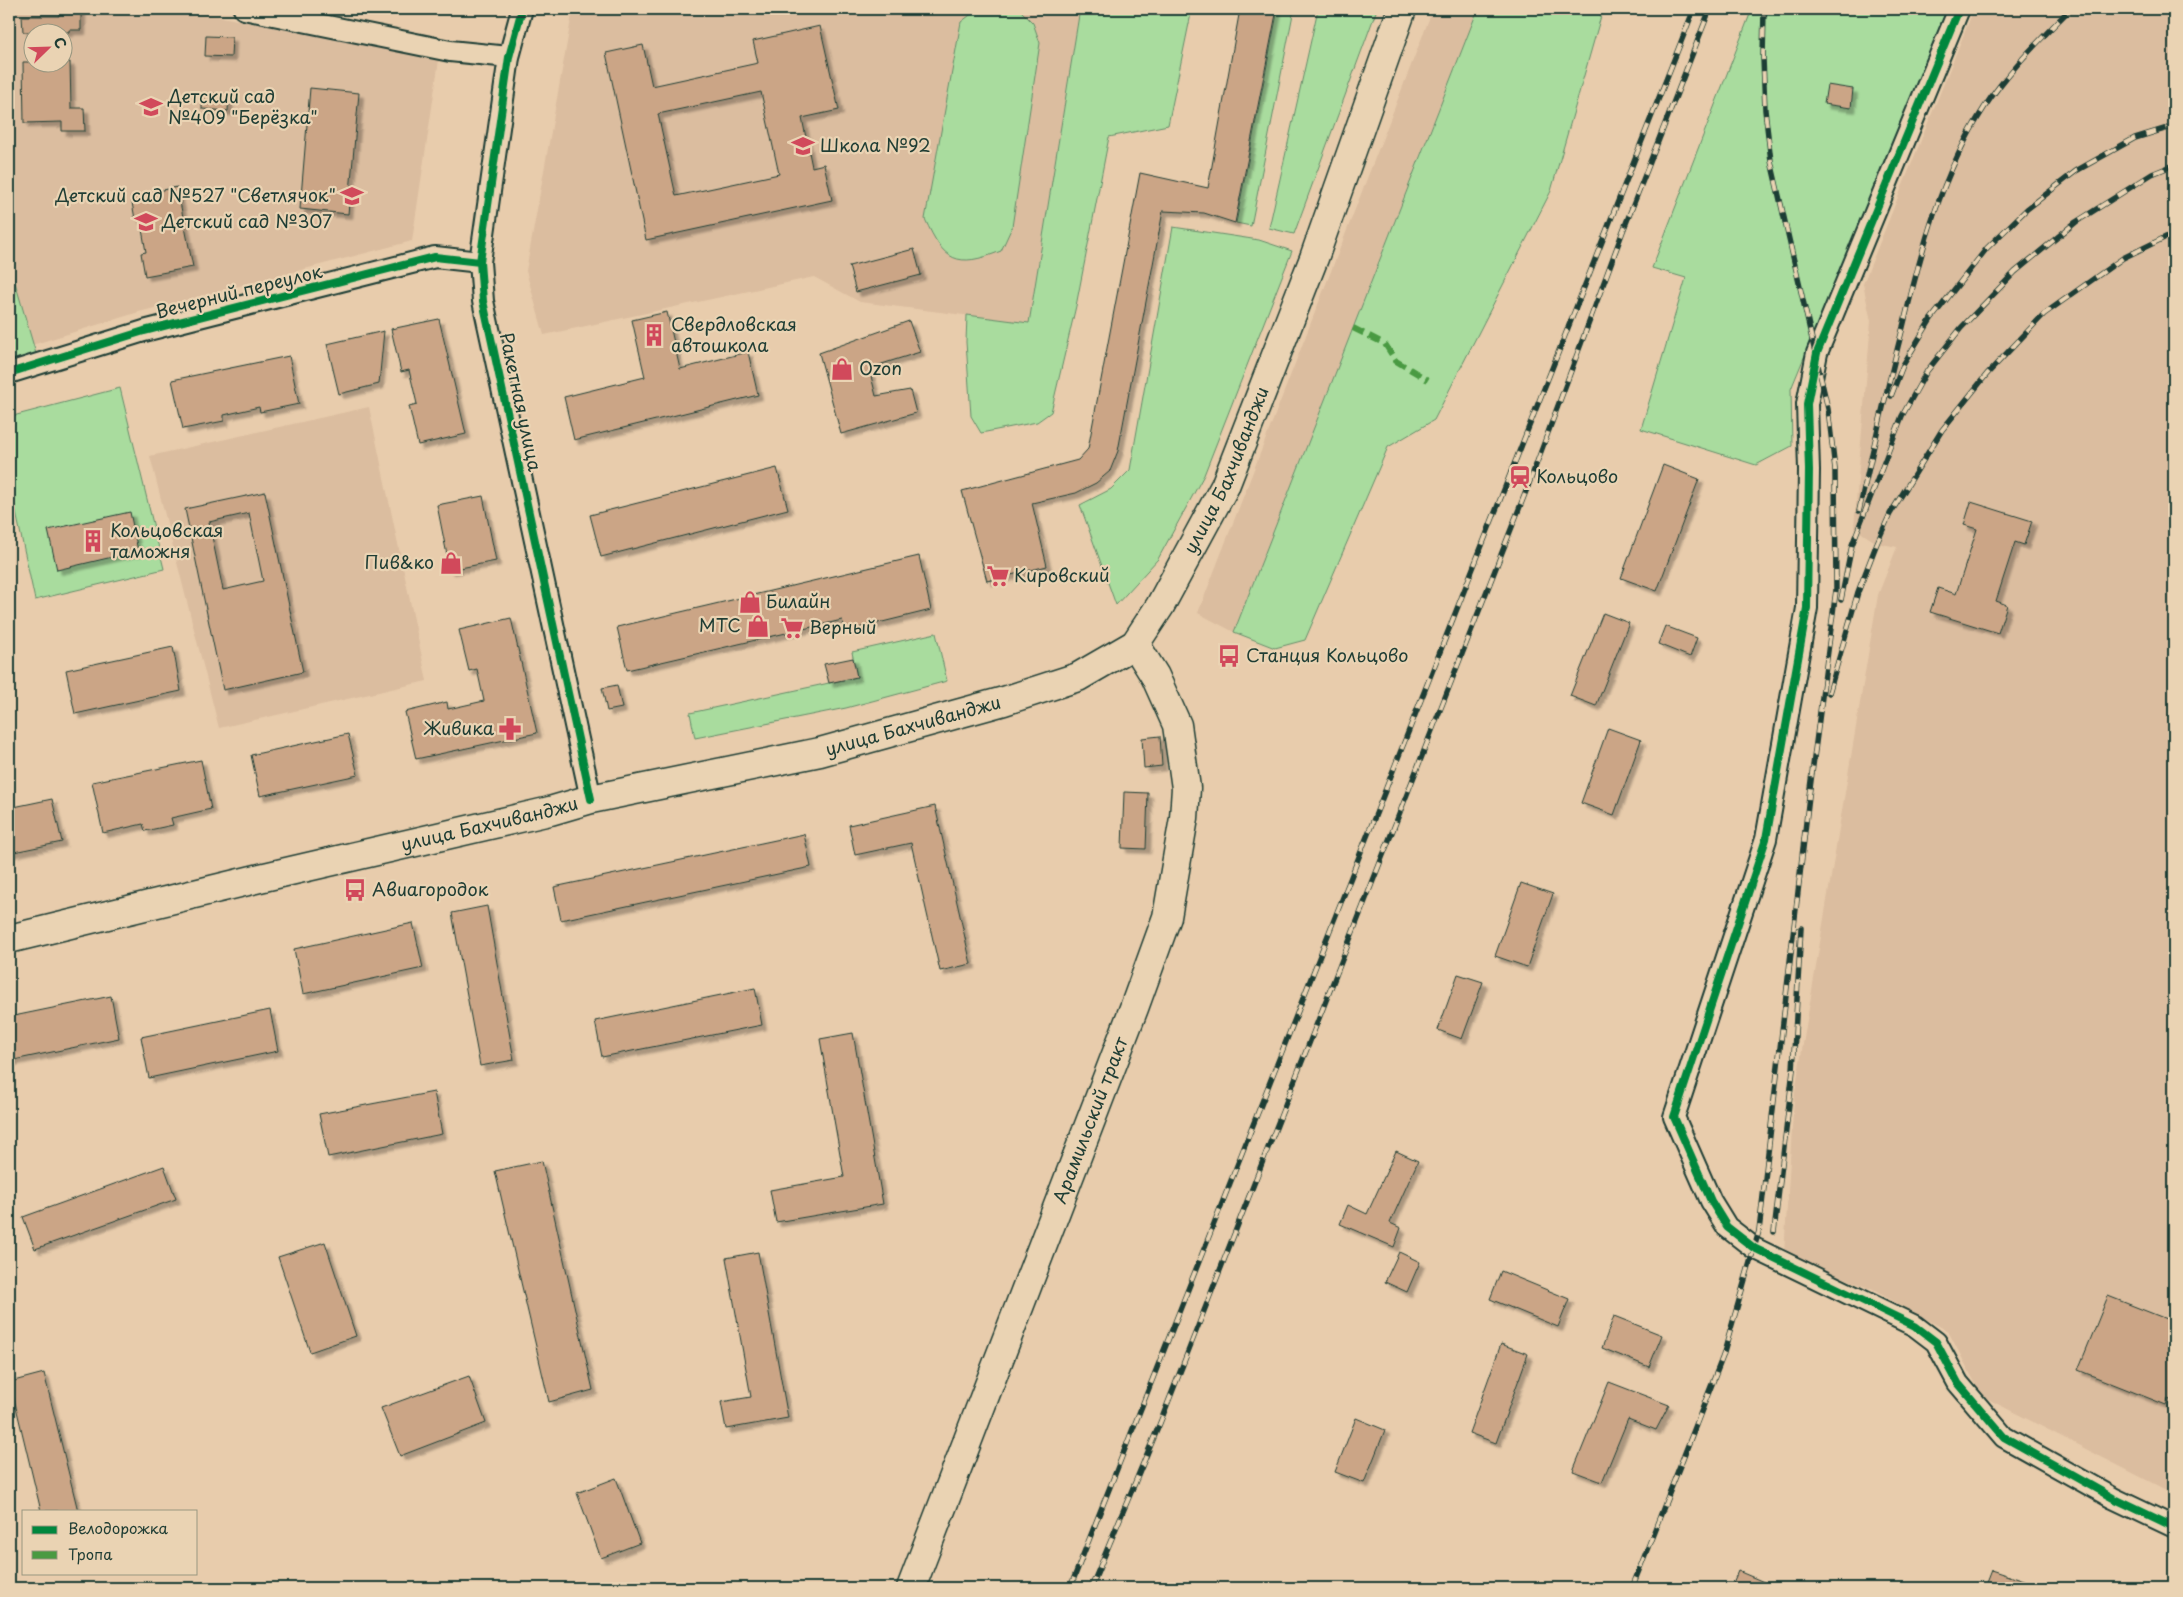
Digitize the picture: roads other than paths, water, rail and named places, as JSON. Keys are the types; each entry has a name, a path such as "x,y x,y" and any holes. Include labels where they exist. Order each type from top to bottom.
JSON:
{"main road":[{"name":"улица Бахчиванджи","path":"9,939 260,878 550,811 591,799 820,752 1004,701 1078,677 1135,644 1160,606 1225,486 1314,258 1402,9"},
{"name":"Арамильский тракт","path":"911,1588 1134,1008 1167,917 1184,818 1186,788 1177,725 1155,676 1135,644"}],"street":[{"path":"244,9 450,51 509,57"},
{"name":"Ракетная улица","path":"522,9 509,57 480,262 483,301 591,799"},
{"path":"1959,9 1817,353 1807,404 1809,470 1807,608 1768,829 1674,1117 1711,1201 1727,1227 1754,1248 1915,1326 1936,1342 1958,1383 2004,1437 2113,1498 2174,1527"},
{"name":"Вечерний переулок","path":"9,373 144,331 435,257 480,262"}],"railway":[{"path":"1070,1588 1694,9"},
{"path":"1091,1588 1160,1423 1530,481 1623,231 1710,9"},
{"path":"1632,1588 1723,1356 1759,1231 1809,796 1836,590 1835,469 1828,409 1771,161 1765,110 1764,9"},
{"path":"1859,511 1917,270 1944,187 1969,134 1993,95 2024,57 2070,9"},
{"path":"1891,396 1903,365 1931,319 1987,248 2027,209 2076,171 2135,138 2174,126"},
{"path":"1841,600 1852,545 1902,416 1927,371 1961,328 2015,272 2076,222 2152,174 2174,165"},
{"path":"1829,693 1858,592 1877,543 1890,514 1942,430 1987,374 2044,314 2123,258 2174,233"},
{"path":"1774,1232 1793,1070 1801,928"}],"place":[{"name":"Детский сад №409 \"Берёзка\"","path":"151,107"},
{"name":"Школа №92","path":"803,146"},
{"name":"Детский сад №527 \"Светлячок\"","path":"352,196"},
{"name":"Детский сад №307","path":"146,222"},
{"name":"Свердловская автошкола","path":"654,335"},
{"name":"Ozon","path":"842,369"},
{"name":"Кольцово","path":"1520,477"},
{"name":"Кольцовская таможня","path":"93,541"},
{"name":"Пив&ко","path":"451,563"},
{"name":"Кировский","path":"998,576"},
{"name":"Билайн","path":"750,602"},
{"name":"МТС","path":"758,626"},
{"name":"Верный","path":"792,628"},
{"name":"Станция Кольцово","path":"1229,656"},
{"name":"Живика","path":"510,729"},
{"name":"Авиагородок","path":"355,890"}]}
